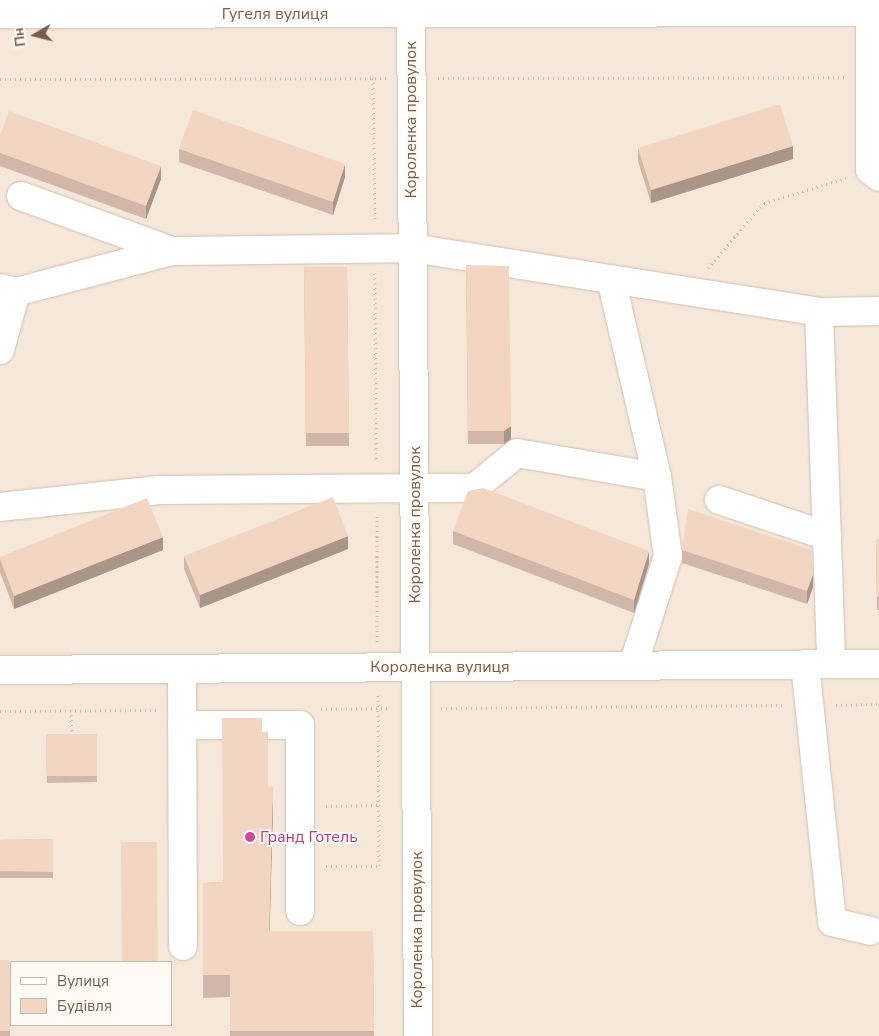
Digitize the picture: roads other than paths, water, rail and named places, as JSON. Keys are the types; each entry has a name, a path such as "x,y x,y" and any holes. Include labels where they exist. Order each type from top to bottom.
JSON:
{"street":[{"name":"Гугеля вулиця","path":"0,14 411,7 874,12"},
{"name":"Короленка провулок","path":"411,7 418,1036"},
{"path":"874,12 874,173"},
{"path":"21,196 171,251"},
{"path":"0,350 8,290 171,251 412,248 819,312 879,311"},
{"path":"611,279 656,476 668,556 633,666"},
{"path":"819,312 827,536 818,664 832,922 870,931"},
{"path":"0,507 159,490 474,488 517,453 656,476"},
{"path":"719,500 827,536"},
{"name":"Короленка вулиця","path":"0,670 879,664"},
{"path":"182,669 183,946"},
{"path":"182,725 300,724 300,911"}],"place":[{"name":"Гранд Готель","path":"250,837"}]}
